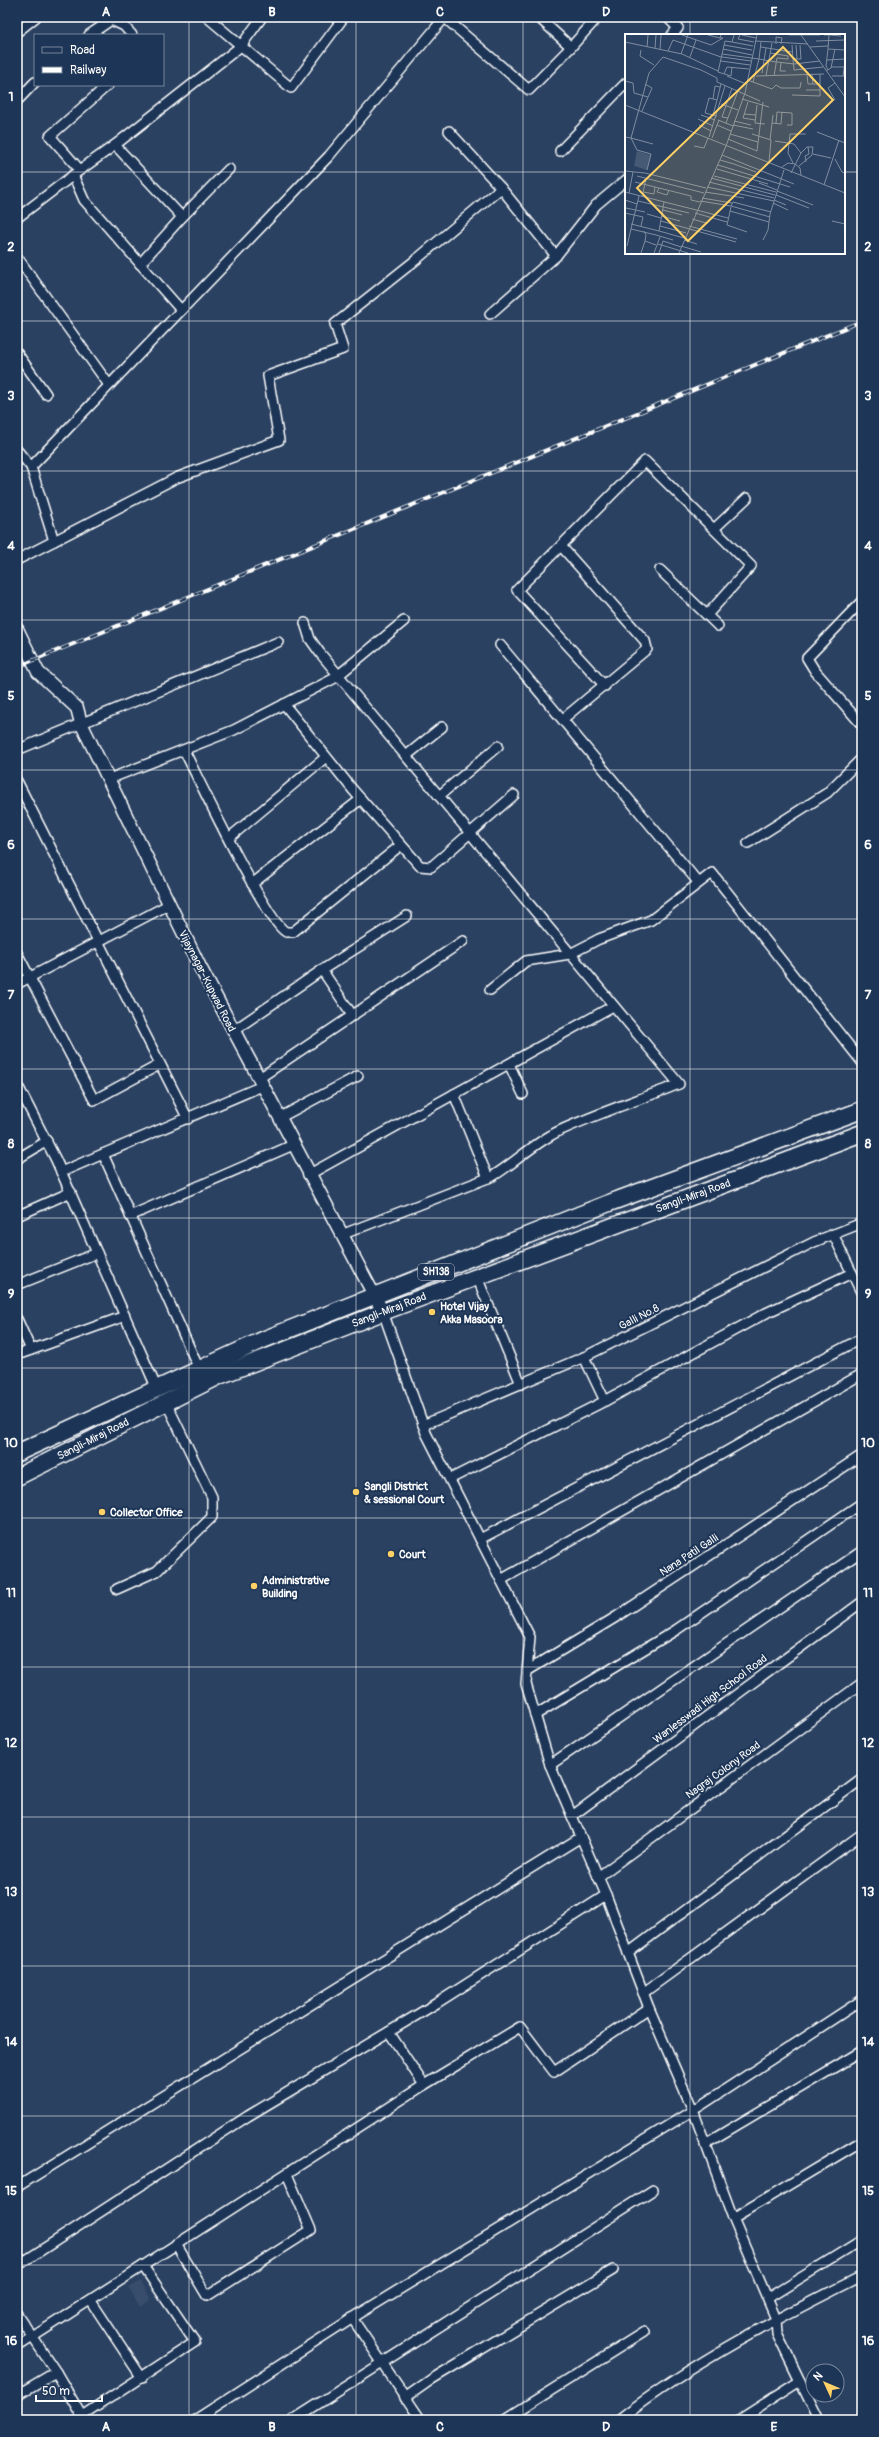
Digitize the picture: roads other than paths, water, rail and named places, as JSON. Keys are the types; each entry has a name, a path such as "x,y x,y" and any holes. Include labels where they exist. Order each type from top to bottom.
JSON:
{"highway":[{"name":"Sangli-Miraj Road","path":"17,1453 265,1339 609,1203 862,1110"},
{"name":"Sangli-Miraj Road","path":"17,1477 219,1376 383,1312 862,1133"}],"street":[{"path":"17,32 36,17"},
{"path":"207,17 291,88 344,17"},
{"path":"17,218 115,145 241,46 262,17"},
{"path":"30,467 329,156 445,17 529,90 598,17"},
{"path":"538,17 571,47"},
{"path":"667,17 679,33"},
{"path":"90,34 111,20 124,26 131,34"},
{"path":"17,101 34,83"},
{"path":"560,151 625,84"},
{"path":"107,86 50,136 76,173 84,200 181,310"},
{"path":"449,131 501,188 556,256"},
{"path":"115,145 182,218"},
{"path":"140,264 229,169"},
{"path":"490,314 556,256 596,205 625,181"},
{"path":"17,560 176,478 279,440 268,376 343,349 335,324 417,259 501,188"},
{"path":"17,257 109,385"},
{"path":"17,353 46,394"},
{"path":"17,450 30,467 54,541"},
{"path":"605,686 517,590 645,461 751,566 707,615"},
{"path":"714,529 747,498"},
{"path":"561,546 645,641 648,649 605,686 563,719"},
{"path":"660,570 718,626"},
{"path":"862,601 808,658 814,671 862,725"},
{"path":"108,779 234,730 339,675 404,621"},
{"path":"305,623 310,639 339,675 679,1084 558,1132 532,1146 514,1163 488,1178 341,1235"},
{"name":"Vijaynagar-Kupwad Road","path":"17,629 38,672 77,708 81,723 168,905 308,1175 383,1312"},
{"path":"17,750 278,642"},
{"path":"500,645 698,882"},
{"path":"284,704 361,799 420,866 431,867 514,795"},
{"path":"406,756 442,727"},
{"path":"439,796 498,746"},
{"path":"184,750 252,884 280,926 287,932 293,932 401,845"},
{"path":"229,838 326,757"},
{"path":"748,843 828,793 862,758"},
{"path":"17,780 159,1065 188,1119"},
{"path":"252,884 361,799"},
{"path":"490,990 526,961 570,954 599,939 651,920 698,882 712,873 862,1062"},
{"path":"17,984 168,905"},
{"path":"233,1031 322,970 407,916"},
{"path":"62,1172 188,1119 260,1082 463,941"},
{"path":"17,953 94,1100 159,1065"},
{"path":"322,970 353,1016"},
{"path":"308,1175 614,1006"},
{"path":"509,1064 523,1094"},
{"path":"279,1118 358,1076"},
{"path":"17,1084 62,1172 157,1389"},
{"path":"454,1094 488,1178"},
{"path":"17,1159 47,1141"},
{"path":"130,1216 293,1145"},
{"path":"103,1154 199,1369"},
{"path":"17,1216 71,1192"},
{"name":"Galli No.8","path":"423,1425 584,1357 814,1242 862,1223"},
{"path":"833,1234 862,1294"},
{"path":"17,1285 97,1253"},
{"path":"450,1480 605,1401 766,1313 852,1274"},
{"path":"478,1277 521,1384"},
{"path":"383,1312 423,1425 530,1637 526,1684 550,1765 606,1895 643,1994 693,2110 733,2218 776,2319 777,2334 819,2420"},
{"path":"17,1355 125,1316"},
{"path":"17,1319 32,1350"},
{"path":"480,1539 862,1338"},
{"path":"584,1357 605,1401"},
{"path":"501,1580 862,1374"},
{"path":"117,1589 157,1571 212,1516 212,1497 166,1402"},
{"name":"Nana Patil Galli","path":"527,1671 629,1608 862,1455"},
{"path":"535,1715 676,1630 862,1502"},
{"path":"550,1765 862,1551"},
{"name":"Wanlesswadi High School Road","path":"572,1816 862,1602"},
{"name":"Nagraj Colony Road","path":"598,1877 862,1683"},
{"path":"628,1954 862,1780"},
{"path":"643,1994 862,1834"},
{"path":"17,2186 581,1837"},
{"path":"17,2266 248,2116 389,2032 606,1895"},
{"path":"195,2420 352,2318 693,2110 862,2000"},
{"path":"17,2347 91,2301 176,2244 424,2085 520,2027 554,2072 649,2008"},
{"path":"389,2032 424,2085"},
{"path":"705,2144 862,2051"},
{"path":"733,2218 862,2141"},
{"path":"176,2244 207,2296 311,2230 287,2174"},
{"path":"293,2420 383,2364 653,2190"},
{"path":"768,2298 862,2240"},
{"path":"17,2314 56,2372 83,2418 195,2342 143,2266"},
{"path":"405,2398 432,2379 613,2270"},
{"path":"618,2420 675,2380 776,2319 862,2276"},
{"path":"91,2301 142,2378"},
{"path":"352,2318 421,2420"},
{"path":"504,2420 644,2332"},
{"path":"17,2395 56,2372"},
{"path":"739,2420 800,2381"}],"railway":[{"path":"17,667 862,321"}],"place":[{"name":"Hotel Vijay Akka Masoora","path":"432,1312"},
{"name":"Sangli District & sessional Court","path":"356,1492"},
{"name":"Collector Office","path":"102,1512"},
{"name":"Court","path":"391,1554"},
{"name":"Administrative Building","path":"254,1586"}]}
